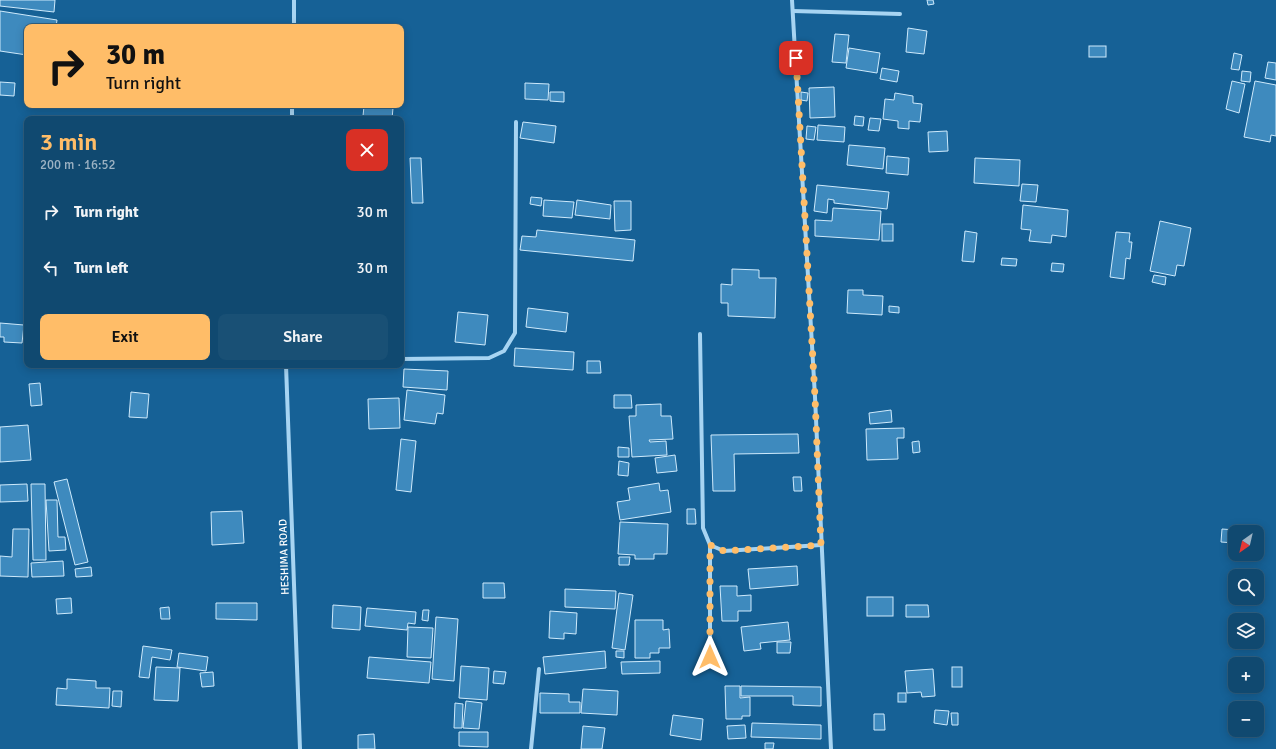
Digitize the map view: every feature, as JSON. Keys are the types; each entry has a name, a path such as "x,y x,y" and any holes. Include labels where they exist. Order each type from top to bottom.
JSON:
{"street":[{"path":"294,0 294,24"},
{"path":"792,0 815,397 831,749"},
{"path":"793,11 900,14"},
{"path":"404,359 489,358 504,351 515,333 516,122"},
{"path":"700,334 703,528 710,545 710,657"},
{"name":"HESHIMA ROAD","path":"286,368 300,749"},
{"path":"710,545 724,551 821,545"},
{"path":"530,749 539,669"}],"building":[{"path":"0,0 55,0 54,12 0,6"},
{"path":"927,0 933,0 934,4 928,5"},
{"path":"0,11 57,20 56,24 24,24 24,55 0,51"},
{"path":"908,28 927,31 924,54 906,52"},
{"path":"835,34 849,35 846,63 832,62"},
{"path":"1089,46 1106,46 1106,57 1089,57"},
{"path":"849,48 880,53 877,73 846,68"},
{"path":"1234,53 1242,55 1239,70 1231,69"},
{"path":"1268,62 1276,63 1276,80 1265,78"},
{"path":"882,68 899,71 897,82 880,79"},
{"path":"1242,71 1251,72 1250,82 1241,81"},
{"path":"1232,81 1245,84 1239,113 1226,109"},
{"path":"1255,81 1276,85 1276,136 1271,135 1270,142 1244,137"},
{"path":"0,82 15,83 14,96 0,95"},
{"path":"525,83 549,84 548,100 525,99"},
{"path":"834,87 835,117 810,118 809,88"},
{"path":"550,92 564,92 564,102 550,101"},
{"path":"801,92 808,93 807,101 801,100"},
{"path":"895,93 913,96 913,103 922,104 920,122 909,121 909,129 898,128 898,121 883,119 885,99 894,100"},
{"path":"364,108 393,108 392,116 363,116"},
{"path":"855,116 864,117 863,126 854,125"},
{"path":"870,118 881,119 879,131 868,130"},
{"path":"523,122 556,126 554,143 520,138"},
{"path":"818,125 845,127 844,142 817,140"},
{"path":"807,126 816,127 814,140 806,139"},
{"path":"947,131 948,151 929,152 928,132"},
{"path":"849,145 885,148 883,169 847,165"},
{"path":"887,156 909,158 908,175 886,173"},
{"path":"410,158 421,158 423,203 412,203"},
{"path":"975,158 1020,160 1019,186 974,183"},
{"path":"1022,184 1038,185 1036,202 1020,201"},
{"path":"817,185 889,192 887,209 834,203 834,200 828,199 827,213 814,211"},
{"path":"531,197 542,198 541,206 530,204"},
{"path":"544,200 574,202 572,218 543,216"},
{"path":"577,200 611,205 610,219 575,215"},
{"path":"614,201 631,201 631,230 615,231"},
{"path":"1023,205 1068,210 1066,237 1052,235 1051,243 1029,241 1031,230 1021,229"},
{"path":"833,208 881,211 879,240 815,236 815,220 832,221"},
{"path":"1160,221 1191,228 1184,266 1177,265 1175,276 1150,271"},
{"path":"882,224 893,224 893,241 882,241"},
{"path":"537,230 635,240 633,261 520,250 522,236 536,237"},
{"path":"965,231 977,233 974,262 962,261"},
{"path":"1116,232 1130,233 1129,242 1132,242 1130,259 1126,258 1124,279 1110,277"},
{"path":"1002,258 1017,259 1016,266 1001,265"},
{"path":"1052,263 1064,264 1063,272 1051,271"},
{"path":"732,269 759,270 759,278 776,278 775,318 728,316 728,303 721,303 721,284 732,285"},
{"path":"1154,275 1166,277 1165,285 1152,282"},
{"path":"848,290 863,290 863,295 883,296 882,315 847,313"},
{"path":"889,306 899,307 899,313 889,312"},
{"path":"528,308 568,313 566,332 526,327"},
{"path":"458,312 488,315 485,345 455,342"},
{"path":"0,323 24,325 22,343 4,342 4,337 0,337"},
{"path":"515,348 574,352 573,370 514,366"},
{"path":"587,361 600,361 601,373 587,373"},
{"path":"404,369 448,371 447,390 403,387"},
{"path":"40,383 42,405 31,406 29,384"},
{"path":"407,390 445,395 443,414 437,413 435,424 404,420"},
{"path":"131,392 149,394 147,418 129,417"},
{"path":"614,395 631,395 632,408 614,408"},
{"path":"399,398 400,428 369,429 368,399"},
{"path":"661,404 661,416 671,416 673,439 649,440 650,442 666,441 667,455 632,457 629,416 636,416 636,405"},
{"path":"891,410 892,422 870,424 869,413"},
{"path":"28,425 31,460 0,462 0,427"},
{"path":"904,428 904,438 897,438 898,459 867,460 866,429"},
{"path":"798,434 799,453 734,454 735,491 713,491 711,435"},
{"path":"401,439 416,441 411,492 396,490"},
{"path":"919,441 920,452 913,453 912,442"},
{"path":"618,447 629,448 629,457 618,457"},
{"path":"675,455 677,471 657,473 655,458"},
{"path":"619,461 629,463 628,476 618,475"},
{"path":"793,477 801,477 802,491 794,491"},
{"path":"67,479 88,562 75,565 54,482"},
{"path":"659,483 660,491 668,490 671,512 620,520 617,502 630,500 628,488"},
{"path":"27,484 28,501 0,502 0,485"},
{"path":"31,484 45,484 46,560 33,560"},
{"path":"46,500 57,500 58,537 65,537 66,550 49,551"},
{"path":"687,509 695,509 696,524 687,524"},
{"path":"242,511 244,543 212,545 211,512"},
{"path":"620,522 668,524 667,554 654,554 654,559 635,559 635,555 618,554"},
{"path":"13,529 29,529 28,577 0,576 0,556 12,557"},
{"path":"1222,529 1228,529 1228,543 1221,542"},
{"path":"619,557 630,557 629,565 619,565"},
{"path":"63,561 64,576 32,577 31,563"},
{"path":"797,566 798,585 750,589 748,569"},
{"path":"91,567 92,576 76,577 75,569"},
{"path":"483,583 504,583 505,598 483,598"},
{"path":"720,586 737,586 737,596 751,595 751,611 738,611 738,621 722,621"},
{"path":"565,589 616,591 615,609 565,607"},
{"path":"619,593 633,595 625,650 612,648"},
{"path":"867,597 893,597 893,616 867,616"},
{"path":"71,598 72,613 57,614 56,599"},
{"path":"216,603 257,603 257,620 216,619"},
{"path":"333,605 361,607 360,630 332,628"},
{"path":"906,605 928,605 929,617 906,617"},
{"path":"169,607 170,619 161,619 160,608"},
{"path":"367,608 416,612 415,624 408,623 407,630 365,626"},
{"path":"423,610 429,610 428,621 422,620"},
{"path":"550,611 577,613 576,634 564,633 564,639 549,638"},
{"path":"436,617 458,619 454,681 432,679"},
{"path":"635,620 663,620 663,630 669,629 670,648 659,648 659,653 650,653 650,658 635,658"},
{"path":"788,622 790,640 760,643 761,649 744,651 741,627"},
{"path":"408,627 433,628 431,658 407,657"},
{"path":"777,642 791,642 790,653 777,653"},
{"path":"143,646 172,650 170,660 152,657 149,678 139,677"},
{"path":"605,651 606,668 545,674 543,657"},
{"path":"616,651 624,651 624,658 616,657"},
{"path":"179,653 208,657 206,671 177,667"},
{"path":"369,657 431,662 429,683 367,678"},
{"path":"660,661 660,673 622,674 621,662"},
{"path":"461,666 489,668 487,700 459,698"},
{"path":"156,667 180,668 178,701 154,700"},
{"path":"952,667 962,667 962,687 952,687"},
{"path":"933,669 935,696 922,697 921,692 907,693 905,671"},
{"path":"494,671 506,672 504,684 493,683"},
{"path":"213,672 214,686 202,687 200,673"},
{"path":"67,679 96,681 96,688 110,688 109,708 56,705 57,688 67,689"},
{"path":"725,686 740,686 740,698 750,697 750,716 742,716 742,719 726,719"},
{"path":"741,686 821,687 821,706 793,705 793,696 741,696"},
{"path":"583,689 618,691 617,715 581,713"},
{"path":"113,691 122,691 121,707 112,706"},
{"path":"540,693 569,694 569,702 580,702 580,713 540,713"},
{"path":"898,693 906,693 906,702 898,702"},
{"path":"466,701 482,703 479,729 463,728"},
{"path":"455,703 463,704 462,728 454,728"},
{"path":"935,710 949,711 947,725 934,723"},
{"path":"951,713 958,713 958,725 952,725"},
{"path":"874,714 884,714 885,730 874,730"},
{"path":"673,715 703,719 701,740 670,735"},
{"path":"752,723 821,725 821,739 751,737"},
{"path":"745,725 746,738 728,739 727,726"},
{"path":"583,726 605,728 602,749 581,749"},
{"path":"459,732 488,732 488,747 459,746"},
{"path":"374,734 375,749 358,749 358,735"},
{"path":"765,743 774,743 773,749 765,749"}],"route":[{"path":"710,657 710,545 724,551 821,545 815,397 796,58"}]}
